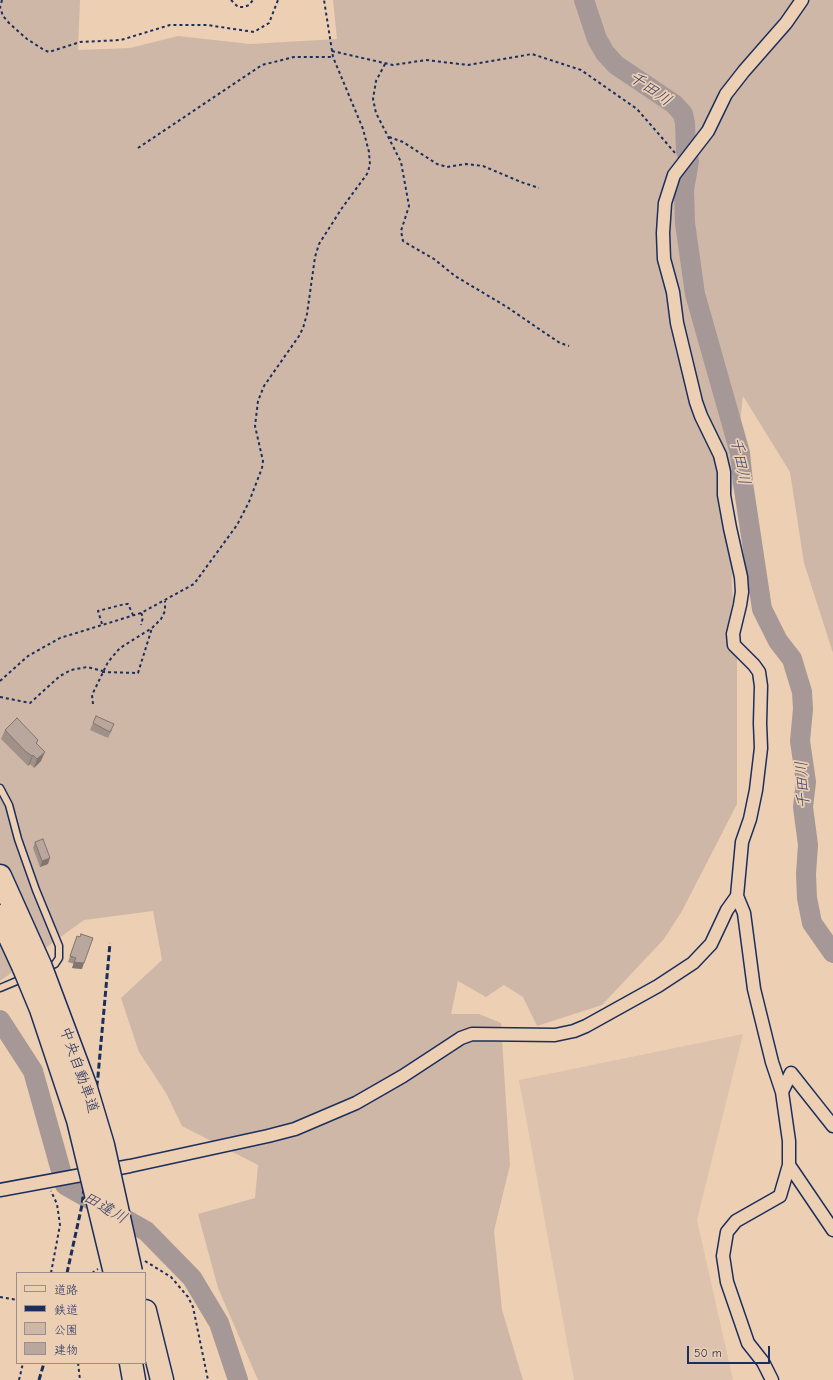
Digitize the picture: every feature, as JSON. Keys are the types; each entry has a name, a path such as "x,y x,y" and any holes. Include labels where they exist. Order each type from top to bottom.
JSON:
{"highway":[{"name":"中央自動車道","path":"0,876 32,967 82,1078 103,1144 123,1270"},
{"name":"中央自動車道","path":"0,916 32,967 41,1009 123,1270"},
{"path":"146,1315 162,1380"},
{"path":"146,1349 151,1380"},
{"path":"121,1364 124,1380"},
{"path":"131,1364 134,1380"}],"street":[{"path":"772,1380 764,1362 748,1343 727,1282 723,1256 727,1232 736,1221 769,1204 780,1196 790,1165 789,1141 782,1092 772,1062 754,989 744,912 737,896 742,842 750,819 756,790 761,748 761,686 759,672 734,645 733,634 742,592 741,578 724,495 724,472 720,455 701,416 696,402 683,354 676,323 673,292 664,259 663,234 665,203 674,176 683,162 708,131 726,94 744,70 786,23 802,0"},
{"path":"0,1190 268,1136 295,1129 356,1103 403,1076 461,1038 472,1034 555,1034 574,1031 586,1026 658,986 693,963 711,944 727,910 737,896"},
{"path":"782,1092 791,1073 833,1126"},
{"path":"790,1165 833,1230"}],"lane":[{"path":"0,788 10,805 18,839 60,953 54,964 0,988"}],"path":[{"path":"2,0 0,7 3,16 9,23 27,39 49,52 80,42 121,40 170,25 207,25 254,32 270,23 278,0"},
{"path":"232,0 238,7 244,7 249,5 253,0"},
{"path":"0,681 42,647 60,638 102,624 133,616 194,584 237,525 249,502 262,468 263,461 254,416 258,401 264,386 296,342 303,328 307,314 315,257 320,244 342,208 367,174 370,165 369,152 363,129 333,57 324,0"},
{"path":"332,51 393,65 426,60 468,65 532,54 581,70 637,109 683,162"},
{"path":"138,148 262,65 294,57 333,57"},
{"path":"385,64 376,81 373,99 376,113 401,162 409,206 401,231 403,241 434,259 455,276 507,307 560,343 569,346"},
{"path":"388,136 403,142 438,164 447,167 466,164 483,166 539,188"},
{"path":"93,704 92,695 103,672 120,648 152,628 161,619 165,611 164,601"},
{"path":"102,624 98,610 128,604 133,616"},
{"path":"141,612 143,617 142,625"},
{"path":"0,697 30,702 60,676 71,670 87,667 103,672 138,673 152,628"},
{"path":"49,1180 57,1204 60,1225 51,1272"},
{"path":"102,1272 123,1270 137,1272"},
{"path":"146,1273 171,1277 188,1297 193,1307 208,1380"},
{"path":"0,1297 16,1300"},
{"path":"19,1380 23,1364"},
{"path":"78,1364 80,1380"}],"shaded area":[{"path":"743,1034 697,1220 733,1380 574,1380 519,1080"}],"green space":[{"path":"0,0 80,0 78,50 130,48 178,36 250,44 337,39 333,0 833,0 833,653 804,563 790,472 743,396 731,501 732,589 737,639 737,804 682,911 664,939 602,1005 537,1026 523,997 504,985 486,997 458,981 451,1014 479,1014 501,1023 510,1165 494,1231 502,1310 523,1380 258,1380 218,1288 198,1214 255,1198 258,1165 182,1126 166,1093 139,1052 121,998 162,960 153,911 84,920 0,981"}],"building":[{"path":"96,716 114,724 110,732 93,723"},
{"path":"17,718 38,740 36,743 45,752 37,759 25,751 5,730"},
{"path":"43,839 50,858 42,861 35,842"},
{"path":"81,934 93,938 84,963 74,962 76,958 70,956 77,936 80,937"}],"waterway":[{"name":"千田川","path":"584,0 597,39 605,53 616,65 674,104 683,114 685,123 686,151 689,161 684,190 685,223 695,294 740,453 743,483 762,609 778,641 792,659 802,692 803,709 800,741 806,782 803,807 808,845 806,874 807,898 812,923 833,953"},
{"name":"田違川","path":"0,1020 33,1071 65,1185 146,1231 192,1278 219,1323 238,1380"}],"railway":[{"path":"67,1272 82,1205 98,1076 110,943"},
{"path":"39,1380 44,1364"}]}
